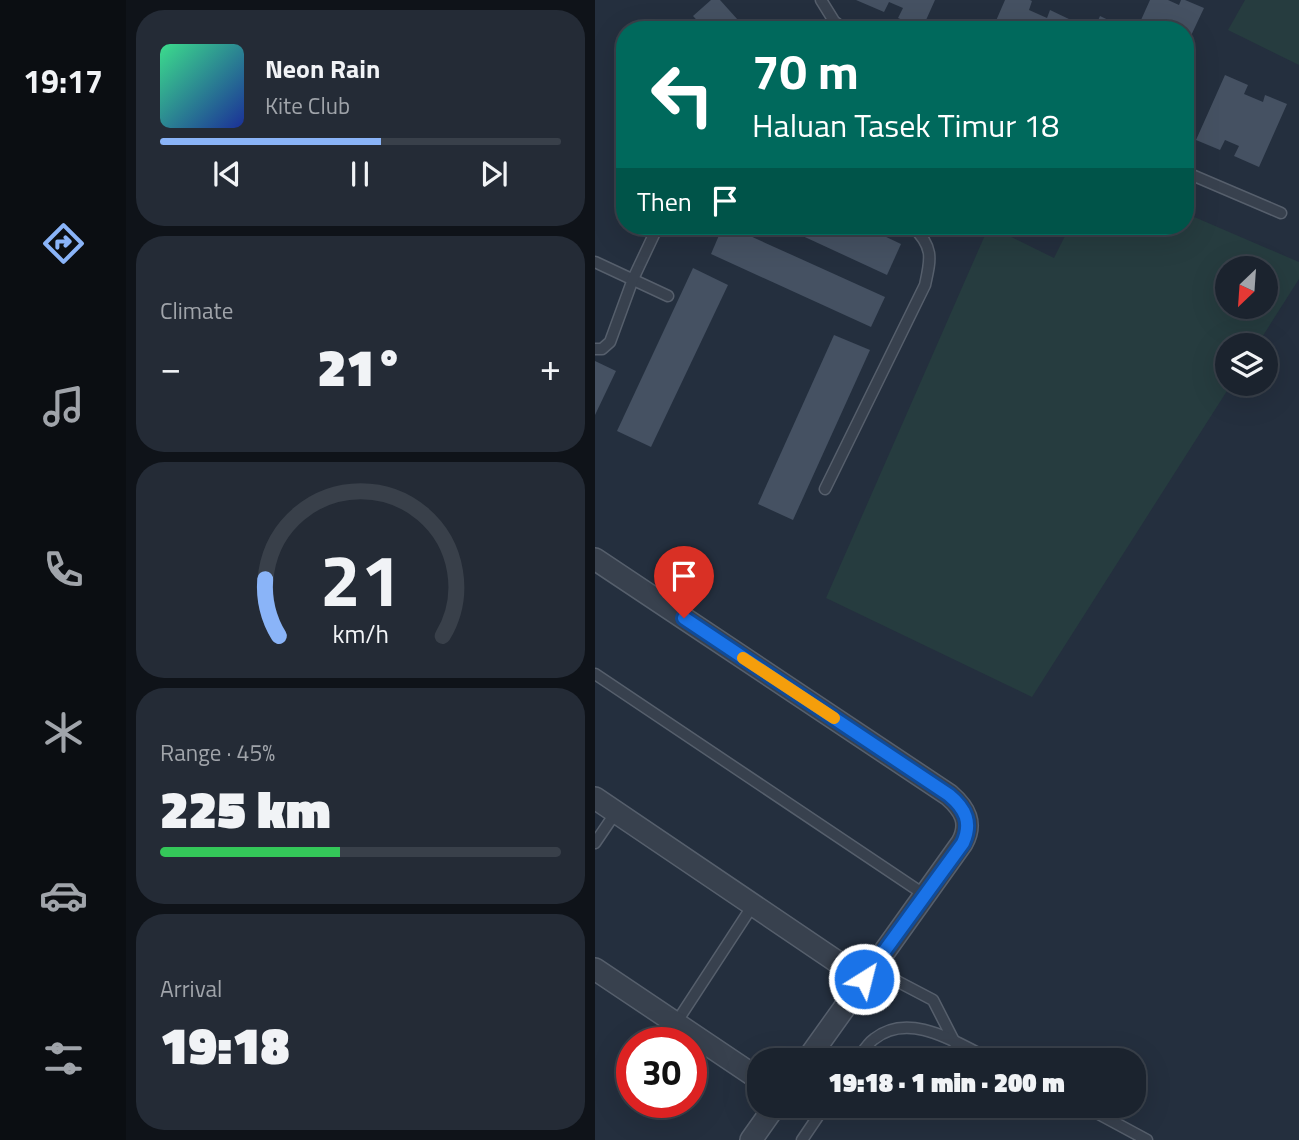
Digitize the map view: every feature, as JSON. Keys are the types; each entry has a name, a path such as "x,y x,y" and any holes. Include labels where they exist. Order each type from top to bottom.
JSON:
{"street":[{"path":"595,559 949,795 966,815 968,829 963,843 816,1048"},
{"path":"595,798 753,905 868,974"},
{"path":"595,968 747,1071"},
{"path":"751,1140 767,1118"}],"lane":[{"path":"821,0 833,21"},
{"path":"1194,176 1281,213"},
{"path":"595,349 602,349 610,342 633,279 654,235"},
{"path":"825,489 925,285 930,262 925,239 921,235"},
{"path":"595,261 668,296"},
{"path":"595,674 925,895"},
{"path":"595,843 616,812"},
{"path":"676,1023 753,905"},
{"path":"868,974 933,1000 955,1042"},
{"path":"866,1048 872,1040 884,1033 916,1028 934,1032 967,1048"},
{"path":"802,1140 817,1118"},
{"path":"1106,1118 1147,1140"}],"green space":[{"path":"1245,0 1299,0 1299,65 1228,30"},
{"path":"1194,217 1299,262 1299,279 1278,312 1278,256 1215,256 1215,319 1274,319 1265,333 1215,333 1215,396 1224,396 1032,697 826,598 985,235 1007,235 1054,258 1066,235 1194,235"}],"building":[{"path":"711,0 720,0 739,21 698,21 693,16"},
{"path":"856,0 935,0 926,21 905,21 898,18 903,8 889,2 884,12"},
{"path":"1005,0 1030,0 1029,10 1047,18 1050,10 1071,20 1071,21 996,21"},
{"path":"1150,0 1168,0 1179,5 1181,0 1185,0 1204,8 1194,29 1194,21 1141,20"},
{"path":"1100,16 1110,21 1098,21"},
{"path":"1225,75 1248,85 1244,94 1263,102 1265,95 1287,104 1259,167 1234,156 1239,146 1225,140 1220,150 1196,140"},
{"path":"719,235 748,235 885,297 871,327 711,254"},
{"path":"800,235 882,235 901,244 887,275"},
{"path":"693,268 728,285 651,447 617,431"},
{"path":"834,335 870,350 793,520 758,504"},
{"path":"595,361 616,371 595,415"}],"slow traffic":[{"path":"743,658 834,718"}],"route":[{"path":"684,618 949,795 963,808 968,829 963,843 864,979"}]}
